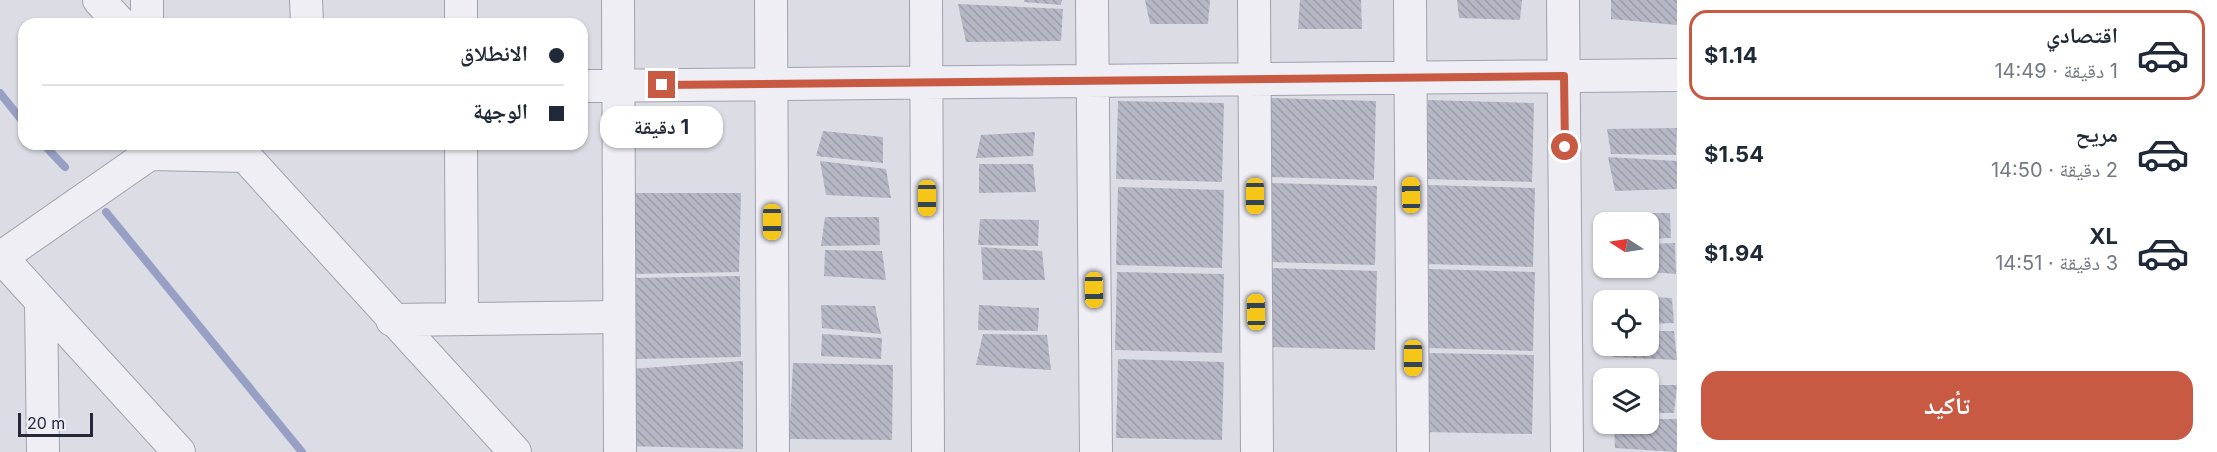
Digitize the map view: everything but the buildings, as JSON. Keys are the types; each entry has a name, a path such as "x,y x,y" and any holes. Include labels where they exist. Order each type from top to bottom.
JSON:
{"street":[{"path":"99,0 116,18"},
{"path":"147,0 147,18"},
{"path":"306,0 307,18"},
{"path":"461,0 461,18"},
{"path":"618,0 620,452"},
{"path":"771,0 773,452"},
{"path":"926,0 928,452"},
{"path":"1092,0 1096,452"},
{"path":"1254,0 1257,452"},
{"path":"1410,0 1413,452"},
{"path":"1563,0 1567,452"},
{"path":"588,86 1677,75"},
{"path":"150,150 0,257 179,452"},
{"path":"239,150 515,452"},
{"path":"461,150 462,319"},
{"path":"41,300 43,452"},
{"path":"392,320 619,317"}],"waterway":[{"path":"0,93 18,116"},
{"path":"49,150 65,167"},
{"path":"106,212 302,452"}],"route":[{"path":"662,85 1564,76 1565,147"}]}
